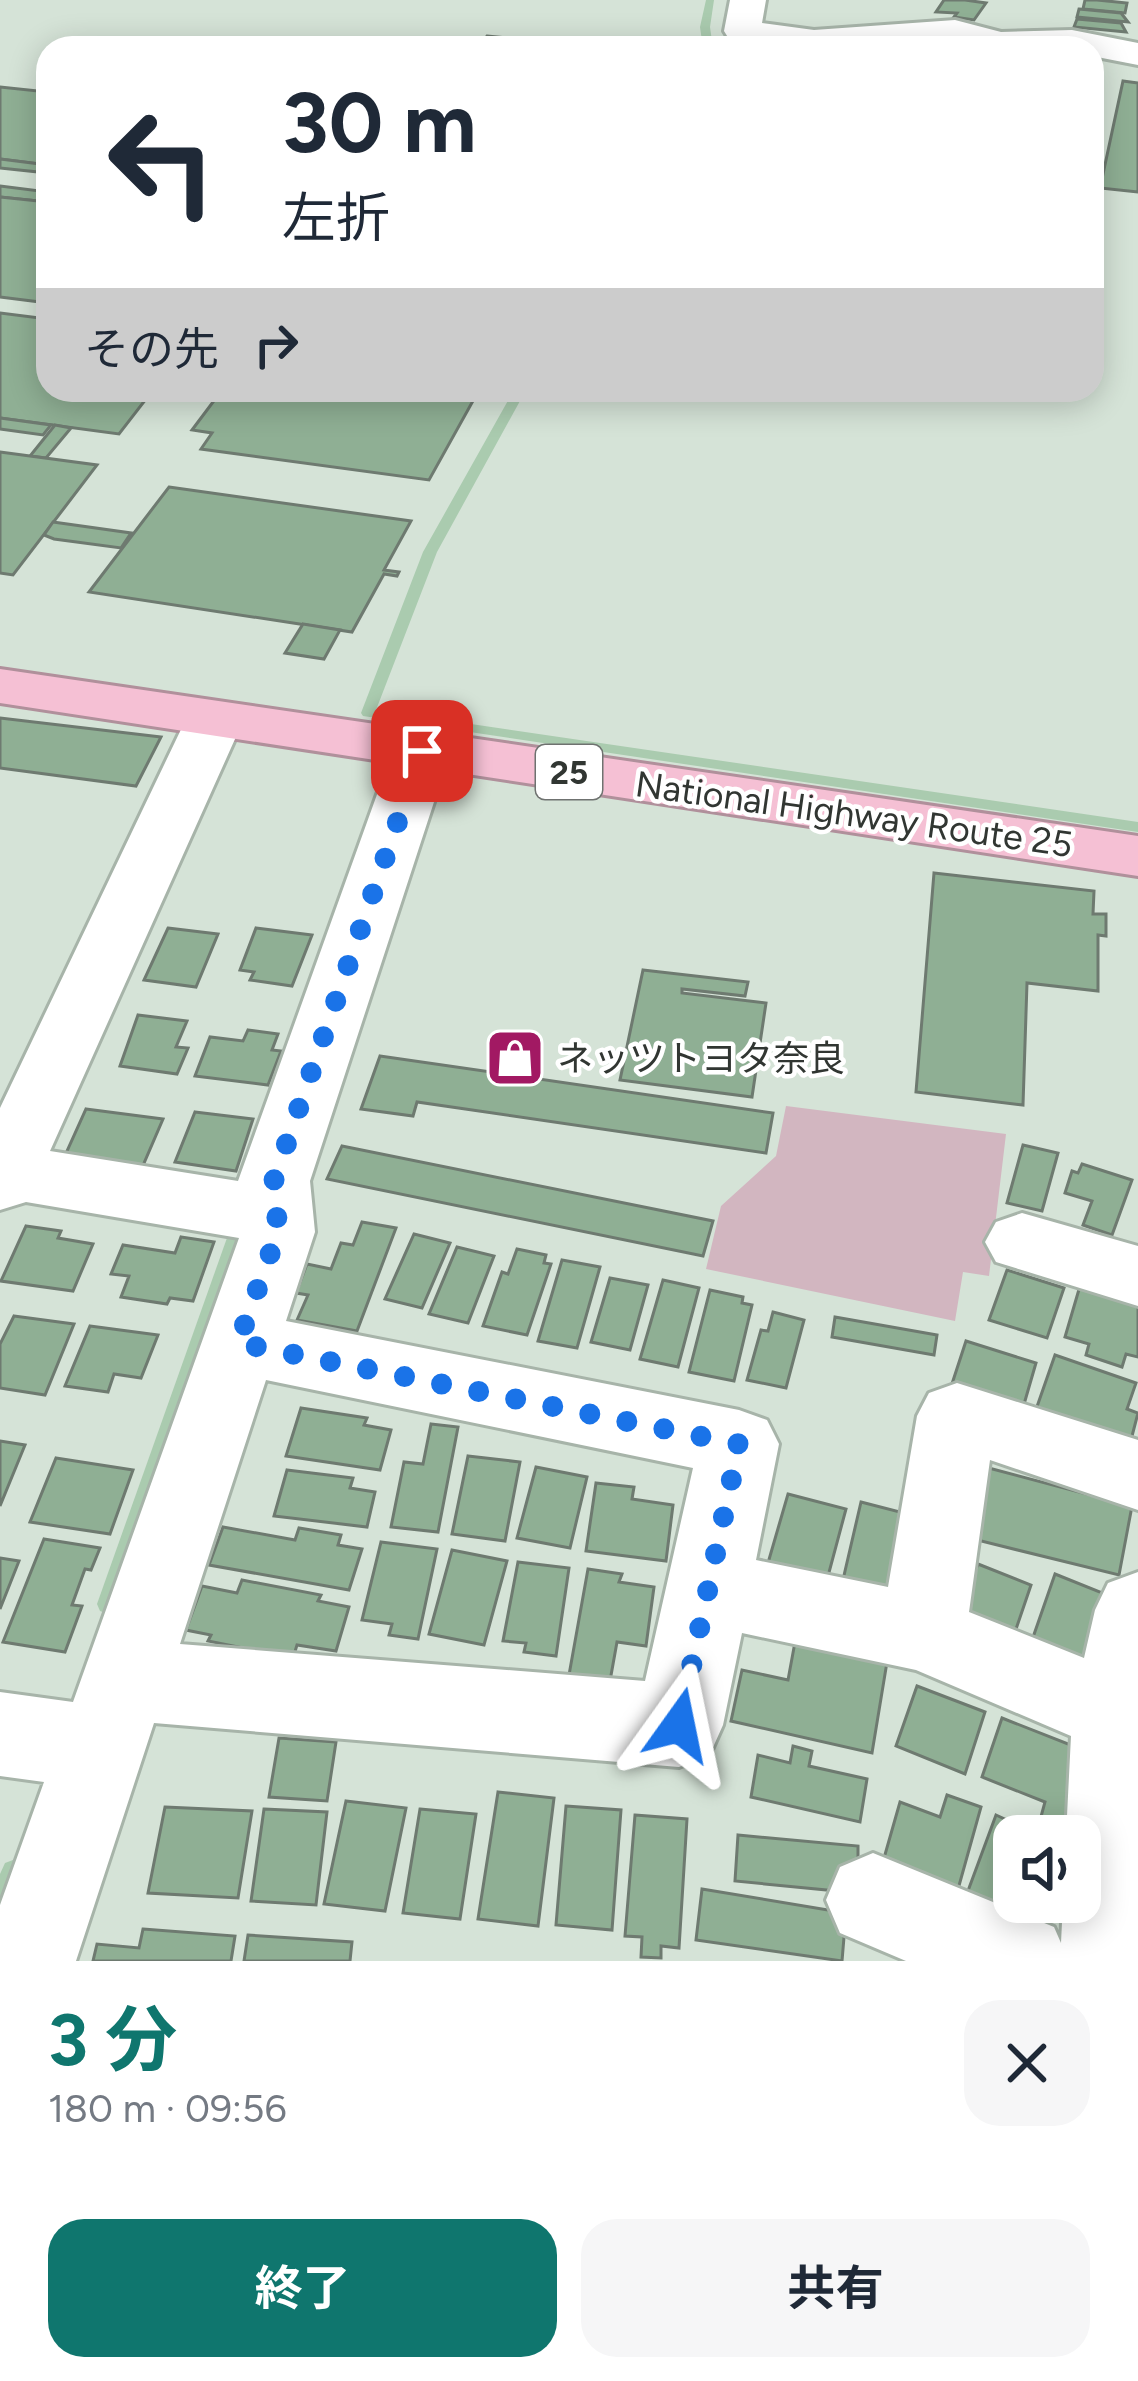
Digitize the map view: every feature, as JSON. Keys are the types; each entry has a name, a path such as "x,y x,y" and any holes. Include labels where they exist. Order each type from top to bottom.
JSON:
{"highway":[{"name":"National Highway Route 25","path":"0,686 1138,856"}],"street":[{"path":"748,0 742,31 763,36"},
{"path":"884,36 955,31 974,36"},
{"path":"1104,47 1138,54"},
{"path":"28,1961 63,1725 238,1343 278,1232 257,1213 3,1177 215,718"},
{"path":"257,1213 274,1180 422,751"},
{"path":"1022,1242 1138,1276"},
{"path":"63,1725 679,1725 739,1444 238,1343"},
{"path":"923,1633 957,1416 1138,1475"},
{"path":"708,1588 923,1633 1116,1713"},
{"path":"1118,1910 1116,1713 1138,1610"},
{"path":"874,1900 1020,1961"}],"shaded area":[{"path":"786,1106 1006,1134 989,1276 963,1272 955,1321 706,1269 721,1206 776,1156"}],"building":[{"path":"944,0 986,3 974,20 936,12"},
{"path":"1085,0 1127,3 1125,13 1083,9"},
{"path":"1079,9 1121,13 1128,22 1077,17"},
{"path":"1077,19 1121,23 1126,32 1074,27"},
{"path":"1123,81 1138,83 1138,192 1104,188"},
{"path":"0,87 36,91 36,164 0,159"},
{"path":"0,159 36,164 36,172 0,168"},
{"path":"0,186 36,190 36,201 0,197"},
{"path":"0,197 36,201 36,302 0,297"},
{"path":"0,313 36,318 36,402 144,402 119,434 0,418"},
{"path":"213,402 472,402 429,480 201,449 212,433 192,430"},
{"path":"0,418 51,425 43,435 0,429"},
{"path":"55,425 71,428 46,458 30,456"},
{"path":"0,452 97,465 13,575 0,573"},
{"path":"169,487 411,521 384,570 399,572 397,576 384,574 352,632 89,592"},
{"path":"53,522 131,533 121,548 54,539 44,535"},
{"path":"303,624 340,630 324,659 285,653"},
{"path":"0,718 161,737 136,786 0,768"},
{"path":"934,873 1094,891 1093,914 1106,914 1106,936 1098,935 1098,991 1027,983 1023,1105 916,1092"},
{"path":"168,928 218,934 196,987 144,980"},
{"path":"256,928 312,935 292,986 250,980 254,972 240,970"},
{"path":"643,970 748,982 745,996 682,989 682,993 766,1003 752,1097 620,1080"},
{"path":"138,1015 187,1021 176,1047 188,1048 177,1074 120,1066"},
{"path":"248,1030 278,1034 272,1050 281,1051 268,1085 195,1076 210,1037 243,1041"},
{"path":"380,1056 773,1113 766,1153 417,1102 413,1116 361,1109"},
{"path":"86,1109 163,1119 141,1170 63,1160"},
{"path":"195,1112 253,1119 236,1171 175,1162"},
{"path":"1023,1145 1058,1153 1042,1211 1007,1203"},
{"path":"342,1146 713,1221 703,1256 327,1179"},
{"path":"1082,1164 1132,1180 1112,1235 1083,1225 1092,1201 1065,1193 1072,1171 1078,1173"},
{"path":"362,1222 396,1228 357,1331 297,1320 308,1295 296,1293 307,1264 331,1269 341,1243 353,1245"},
{"path":"26,1226 61,1231 58,1238 93,1244 73,1291 1,1281"},
{"path":"414,1234 450,1243 422,1308 385,1299"},
{"path":"181,1237 214,1242 193,1301 170,1298 167,1304 121,1297 129,1276 111,1274 123,1245 175,1253"},
{"path":"457,1247 494,1256 468,1323 429,1314"},
{"path":"517,1249 546,1255 544,1263 551,1264 527,1335 483,1326 502,1272 508,1274"},
{"path":"562,1260 600,1267 577,1348 538,1341"},
{"path":"1007,1270 1064,1288 1047,1338 989,1320"},
{"path":"610,1278 648,1285 630,1350 591,1342"},
{"path":"663,1280 699,1288 678,1367 640,1359"},
{"path":"1080,1286 1138,1304 1138,1357 1126,1354 1122,1367 1086,1355 1089,1344 1065,1337"},
{"path":"710,1290 743,1297 742,1303 752,1305 734,1381 689,1372"},
{"path":"773,1312 804,1320 786,1388 747,1380 761,1330 768,1331"},
{"path":"14,1316 74,1324 45,1395 0,1388 0,1344"},
{"path":"835,1317 937,1335 934,1355 832,1337"},
{"path":"90,1326 158,1335 141,1378 114,1374 108,1392 65,1386"},
{"path":"966,1341 1036,1363 1020,1418 948,1396"},
{"path":"1055,1355 1136,1383 1127,1409 1138,1413 1131,1440 1079,1421 1077,1427 1032,1421"},
{"path":"301,1408 367,1418 364,1425 391,1430 380,1470 286,1456"},
{"path":"431,1424 458,1427 438,1532 391,1527 404,1462 423,1464"},
{"path":"0,1441 25,1445 0,1506"},
{"path":"468,1456 520,1462 505,1541 452,1534"},
{"path":"56,1458 133,1470 110,1534 30,1522"},
{"path":"536,1467 587,1477 570,1548 517,1538"},
{"path":"985,1467 1132,1506 1119,1575 969,1538"},
{"path":"287,1470 353,1478 350,1488 375,1492 367,1527 274,1516"},
{"path":"596,1483 634,1487 632,1499 673,1505 666,1561 586,1551"},
{"path":"788,1494 846,1509 827,1580 768,1563"},
{"path":"861,1502 904,1513 886,1594 842,1584"},
{"path":"223,1527 295,1540 299,1528 341,1535 338,1545 362,1549 349,1590 209,1565"},
{"path":"44,1539 100,1548 91,1570 85,1569 72,1605 82,1606 65,1652 3,1642"},
{"path":"381,1542 437,1549 418,1639 389,1635 392,1624 362,1620"},
{"path":"452,1550 507,1561 484,1645 429,1634"},
{"path":"0,1558 19,1561 0,1609"},
{"path":"518,1562 569,1568 556,1656 524,1652 526,1643 503,1641"},
{"path":"978,1564 1031,1585 1013,1638 958,1617"},
{"path":"588,1569 622,1574 619,1582 654,1587 646,1646 617,1642 610,1681 569,1675"},
{"path":"1055,1574 1115,1598 1091,1671 1030,1646"},
{"path":"242,1580 321,1595 318,1601 349,1607 336,1651 297,1645 293,1658 208,1641 211,1635 186,1630 202,1586 237,1593"},
{"path":"795,1642 887,1662 872,1753 731,1721 742,1670 788,1680"},
{"path":"917,1686 985,1712 965,1774 896,1746"},
{"path":"1002,1718 1091,1753 1073,1815 1041,1815 1045,1802 982,1777"},
{"path":"279,1738 336,1742 327,1801 269,1797"},
{"path":"793,1746 812,1751 809,1766 867,1779 860,1822 751,1797 758,1755 790,1763"},
{"path":"498,1792 554,1798 538,1926 478,1919"},
{"path":"947,1795 981,1807 955,1900 880,1872 900,1802 940,1817"},
{"path":"346,1801 406,1808 385,1911 324,1904"},
{"path":"566,1806 621,1810 612,1930 556,1925"},
{"path":"165,1807 252,1811 238,1898 148,1893"},
{"path":"264,1809 327,1812 316,1905 251,1901"},
{"path":"420,1809 476,1814 460,1919 403,1913"},
{"path":"635,1815 687,1819 679,1948 661,1946 661,1958 641,1957 642,1937 625,1936"},
{"path":"993,1823 993,1912 965,1899"},
{"path":"738,1835 858,1846 858,1893 735,1881"},
{"path":"702,1889 846,1913 842,1961 696,1940"},
{"path":"143,1929 235,1936 231,1961 93,1961 97,1944 139,1948"},
{"path":"248,1935 352,1942 350,1961 244,1961"}],"waterway":[{"path":"706,36 710,0"},
{"path":"513,402 430,552 368,713 1138,827"},
{"path":"108,1604 242,1221"},
{"path":"0,1904 13,1871"}],"place":[{"name":"ネッツトヨタ奈良","path":"515,1058"}],"route":[{"path":"422,751 274,1180 278,1232 238,1343 739,1444 679,1725"}]}
